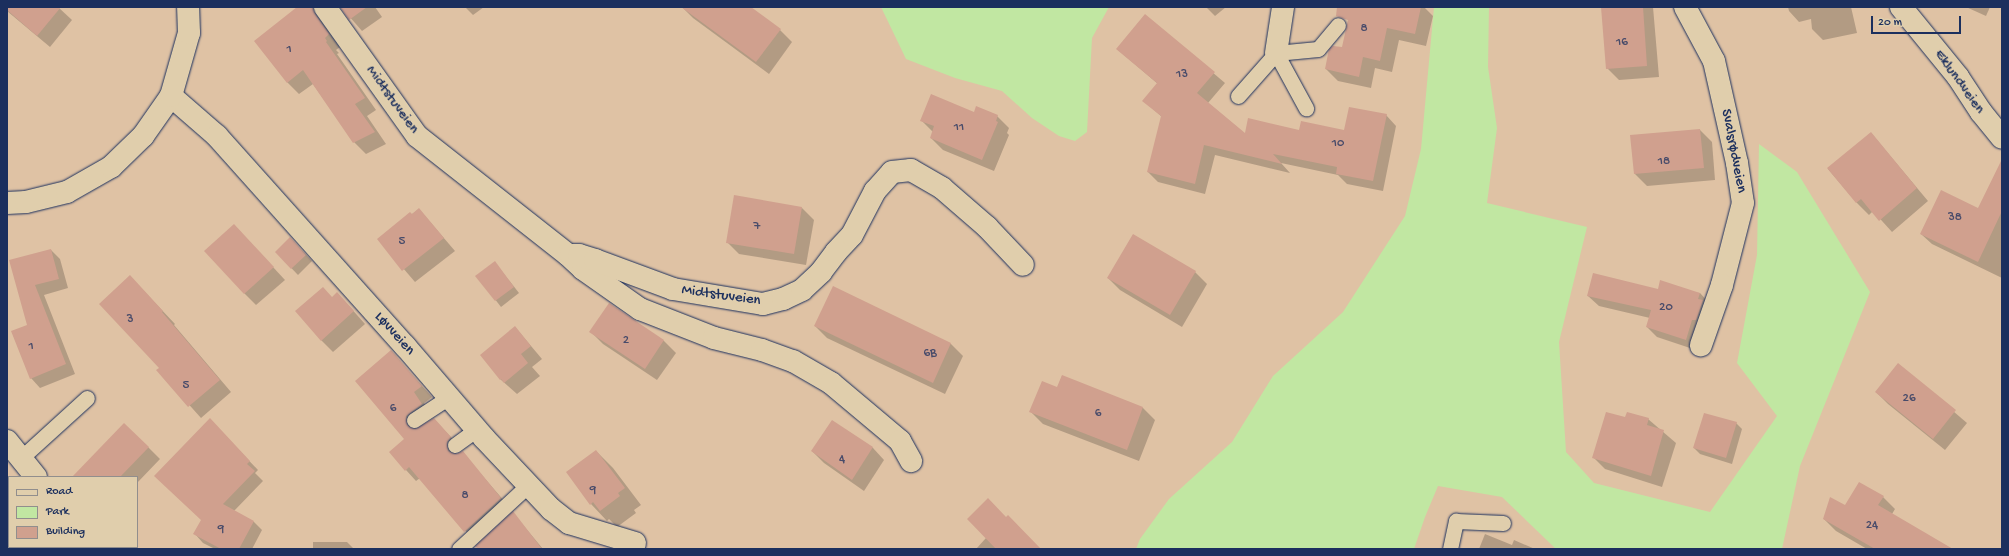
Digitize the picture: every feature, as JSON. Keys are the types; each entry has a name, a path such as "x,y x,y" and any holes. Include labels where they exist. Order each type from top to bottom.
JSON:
{"street":[{"path":"7,203 26,202 67,192 111,167 143,136 172,96 189,33 188,7"},
{"name":"Midtstuveien","path":"325,7 417,136 568,255 583,269 640,309 714,338 762,350 793,361 831,383 900,441 911,461"},
{"path":"1276,53 1283,7"},
{"name":"Svalsrødveien","path":"1685,7 1714,61 1743,203 1722,285 1701,345"},
{"name":"Eklundveien","path":"1901,7 1958,77 1981,112 2002,138"},
{"name":"Løvveien","path":"172,96 217,136 477,429 551,509 570,523 635,543"},
{"name":"Midtstuveien","path":"568,255 579,255 595,260 672,289 763,304 783,299 802,290 821,272 836,252 852,235 874,191 892,172 911,170 942,188 986,227 1023,265"},
{"path":"7,441 35,476"}],"lane":[{"path":"1238,96 1276,53 1318,49 1338,25"},
{"path":"1276,53 1306,108"},
{"path":"414,420 449,397"},
{"path":"21,458 87,398"},
{"path":"455,445 477,429"},
{"path":"459,549 528,485"},
{"path":"1450,549 1456,521 1503,523"}],"green space":[{"path":"881,7 1109,7 1092,38 1087,132 1075,141 1059,136 1032,118 1002,91 955,78 906,59"},
{"path":"1434,7 1489,7 1488,67 1497,128 1487,203 1587,227 1559,342 1566,452 1594,483 1710,512 1777,416 1737,363 1757,255 1759,144 1797,172 1870,292 1800,466 1782,549 1556,549 1502,497 1438,486 1414,549 1136,549 1140,539 1169,499 1232,442 1273,376 1343,312 1405,216 1421,149"}],"building":[{"path":"7,7 61,7 37,36 7,10"},
{"path":"297,7 313,7 315,14 329,34 325,38 327,41 326,42 365,98 355,104 375,132 353,143 303,70 287,83 254,41"},
{"path":"340,7 367,7 349,20"},
{"path":"681,7 751,7 781,29 756,62"},
{"path":"1337,7 1421,7 1415,34 1387,28 1380,61 1363,57 1359,77 1325,69 1329,49 1333,46 1342,47 1348,20 1336,16"},
{"path":"1601,7 1643,7 1647,66 1606,69"},
{"path":"1145,14 1215,72 1197,93 1245,133 1248,118 1299,130 1301,121 1344,130 1349,107 1387,114 1373,181 1336,174 1337,167 1273,154 1282,164 1204,145 1195,184 1147,172 1161,116 1142,101 1157,83 1116,49"},
{"path":"931,94 974,112 976,106 998,115 996,121 998,122 982,160 930,138 934,126 920,121"},
{"path":"1700,129 1704,168 1634,174 1630,135"},
{"path":"1871,132 1917,188 1879,221 1861,199 1856,203 1827,168"},
{"path":"2002,159 2002,211 1978,262 1920,234 1941,190 1978,208"},
{"path":"734,195 802,207 794,254 726,243"},
{"path":"419,208 444,238 402,271 377,239 410,212 412,214"},
{"path":"234,224 274,267 244,294 204,251"},
{"path":"1133,234 1196,271 1170,315 1107,278"},
{"path":"290,237 306,255 291,269 275,252"},
{"path":"51,249 59,279 35,285 66,364 30,379 11,331 27,325 9,260"},
{"path":"495,261 514,287 495,301 475,276"},
{"path":"1593,273 1658,289 1660,280 1700,293 1698,299 1703,300 1696,320 1692,320 1686,340 1646,327 1651,310 1587,296"},
{"path":"130,275 163,311 162,312 220,380 188,407 156,370 159,368 99,304"},
{"path":"833,286 951,343 933,383 814,326"},
{"path":"323,287 332,297 337,292 354,311 321,341 295,311"},
{"path":"609,303 664,340 645,369 589,332"},
{"path":"515,326 531,346 521,354 528,363 504,383 480,355"},
{"path":"391,350 422,386 414,392 422,404 406,416 407,425 415,429 434,418 451,437 447,442 448,451 456,454 463,451 501,498 464,532 409,467 405,471 389,452 404,439 355,381"},
{"path":"1898,363 1956,410 1933,439 1875,392"},
{"path":"1062,375 1143,407 1127,450 1029,412 1042,381 1057,387"},
{"path":"1606,412 1625,417 1627,412 1649,418 1647,425 1664,430 1651,476 1592,458"},
{"path":"1704,413 1737,422 1726,458 1693,448"},
{"path":"210,418 250,461 247,464 255,471 223,504 254,521 239,549 221,549 193,534 201,520 154,476"},
{"path":"832,420 873,447 852,480 811,451"},
{"path":"124,423 149,447 121,476 73,476"},
{"path":"596,450 625,488 618,493 620,496 600,511 593,502 590,505 566,472"},
{"path":"1859,482 1884,496 1878,505 1953,549 1875,549 1823,519 1830,497 1845,505"},
{"path":"988,498 1006,517 1008,515 1041,549 996,549 967,519"},
{"path":"513,511 542,549 478,549 475,546"}]}
